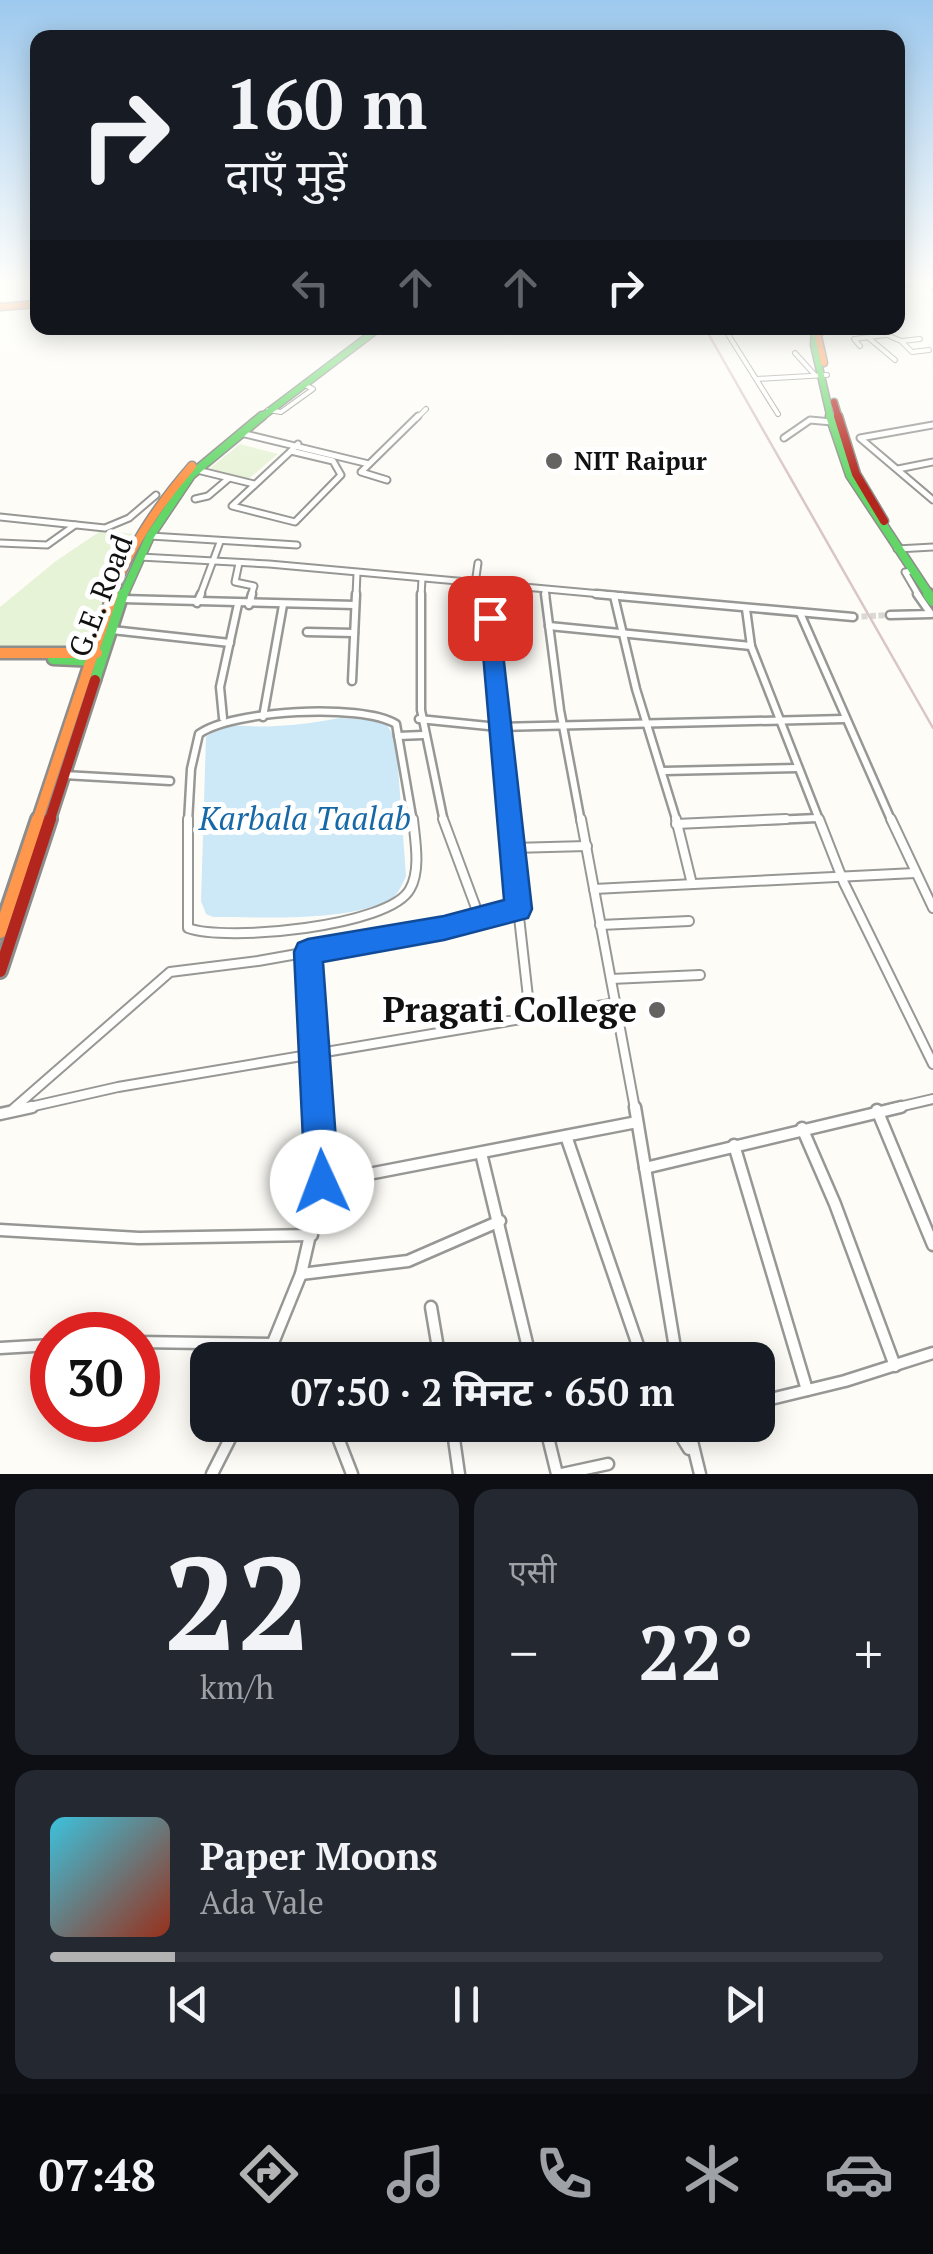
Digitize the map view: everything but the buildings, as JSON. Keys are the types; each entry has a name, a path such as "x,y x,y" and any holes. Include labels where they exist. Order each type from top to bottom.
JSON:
{"main road":[{"path":"0,932 97,657 130,550 173,484 220,440 345,348"},
{"name":"G.E. Road","path":"0,970 64,775 97,657 150,536 197,470 347,348"},
{"path":"815,348 832,422 850,475 933,592"},
{"path":"821,375 856,474 933,601"},
{"path":"0,655 97,657"}],"street":[{"path":"737,348 778,414"},
{"path":"881,348 896,360"},
{"path":"908,348 912,352 929,350"},
{"path":"795,354 821,375"},
{"path":"756,379 821,375"},
{"path":"387,480 361,472 426,409"},
{"path":"784,438 810,420 832,422"},
{"path":"932,498 860,438 933,425"},
{"path":"240,432 369,464"},
{"path":"295,447 333,461 341,475 295,522 232,506 295,447"},
{"path":"896,469 933,462"},
{"path":"197,470 254,485"},
{"path":"195,499 208,496 229,478"},
{"path":"0,517 112,527 156,495"},
{"path":"0,542 47,544 76,524"},
{"path":"150,536 297,545"},
{"path":"197,603 220,542"},
{"path":"900,549 933,547"},
{"path":"139,557 854,617"},
{"path":"238,563 234,582 254,586 249,604"},
{"path":"474,584 478,563"},
{"path":"912,571 905,572 907,578 932,616"},
{"path":"352,681 356,573"},
{"path":"422,579 420,719 436,802 479,916"},
{"path":"488,585 498,728 530,1015"},
{"path":"545,590 563,724 674,1342"},
{"path":"614,596 692,884"},
{"path":"122,599 355,605"},
{"path":"223,718 220,687 238,604"},
{"path":"263,716 284,605"},
{"path":"746,609 751,646 842,878 933,1064"},
{"path":"800,613 844,719 933,908"},
{"path":"890,615 932,616"},
{"path":"549,626 751,646"},
{"path":"112,630 230,643"},
{"path":"307,632 354,633"},
{"path":"381,715 396,724 409,777 414,848 410,892 394,905 350,922 206,935 188,928 193,751 200,732 223,718 381,715"},
{"path":"420,719 498,728 844,719"},
{"path":"398,736 423,735"},
{"path":"664,771 798,768"},
{"path":"64,775 170,781"},
{"path":"676,824 818,818"},
{"path":"512,848 587,846"},
{"path":"594,888 916,873"},
{"path":"5,1113 170,972 444,928 518,909"},
{"path":"600,926 689,920"},
{"path":"274,1342 301,1274 322,1182 308,952"},
{"path":"611,979 700,975"},
{"path":"5,1113 118,1087 616,1003"},
{"path":"645,1168 933,1099"},
{"path":"878,1110 933,1245"},
{"path":"322,1182 637,1122"},
{"path":"802,1128 894,1366"},
{"path":"566,1136 637,1342"},
{"path":"734,1145 807,1390"},
{"path":"480,1153 500,1221 527,1342"},
{"path":"301,1274 408,1261 500,1221"},
{"path":"0,1230 139,1238 312,1235"},
{"path":"431,1308 437,1342"},
{"path":"160,1342 190,1343"},
{"path":"0,1348 30,1347"},
{"path":"775,1398 933,1353"},
{"path":"212,1474 228,1442"},
{"path":"340,1442 352,1474"},
{"path":"454,1442 459,1474"},
{"path":"550,1442 560,1474 608,1464"},
{"path":"685,1442 693,1455"},
{"path":"691,1442 700,1474"}],"green space":[{"path":"240,444 278,454 246,481 209,469"},
{"path":"102,530 132,537 113,577 89,648 76,652 0,650 0,607"}],"water":[{"name":"Karbala Taalab","path":"340,718 384,721 396,739 406,876 399,890 391,899 369,908 325,915 206,914 201,901 206,737 231,726 284,726"}],"tunnel":[{"path":"853,617 890,615"}],"railway":[{"path":"716,348 933,728"}],"traffic: fast":[{"path":"95,680 124,592 150,536 191,475 352,348"},
{"path":"815,348 833,428 850,475 933,601"},
{"path":"53,659 97,661"}],"traffic: slow":[{"path":"821,348 824,363"},
{"path":"0,932 122,567 163,499 192,466"},
{"path":"0,653 97,653"}],"traffic: jam":[{"path":"834,402 856,474 884,521"},
{"path":"0,971 95,680"}],"place":[{"name":"NIT Raipur","path":"554,461"},
{"name":"Pragati College","path":"657,1010"}],"route":[{"path":"322,1182 308,952 444,928 518,909 490,618"}]}
